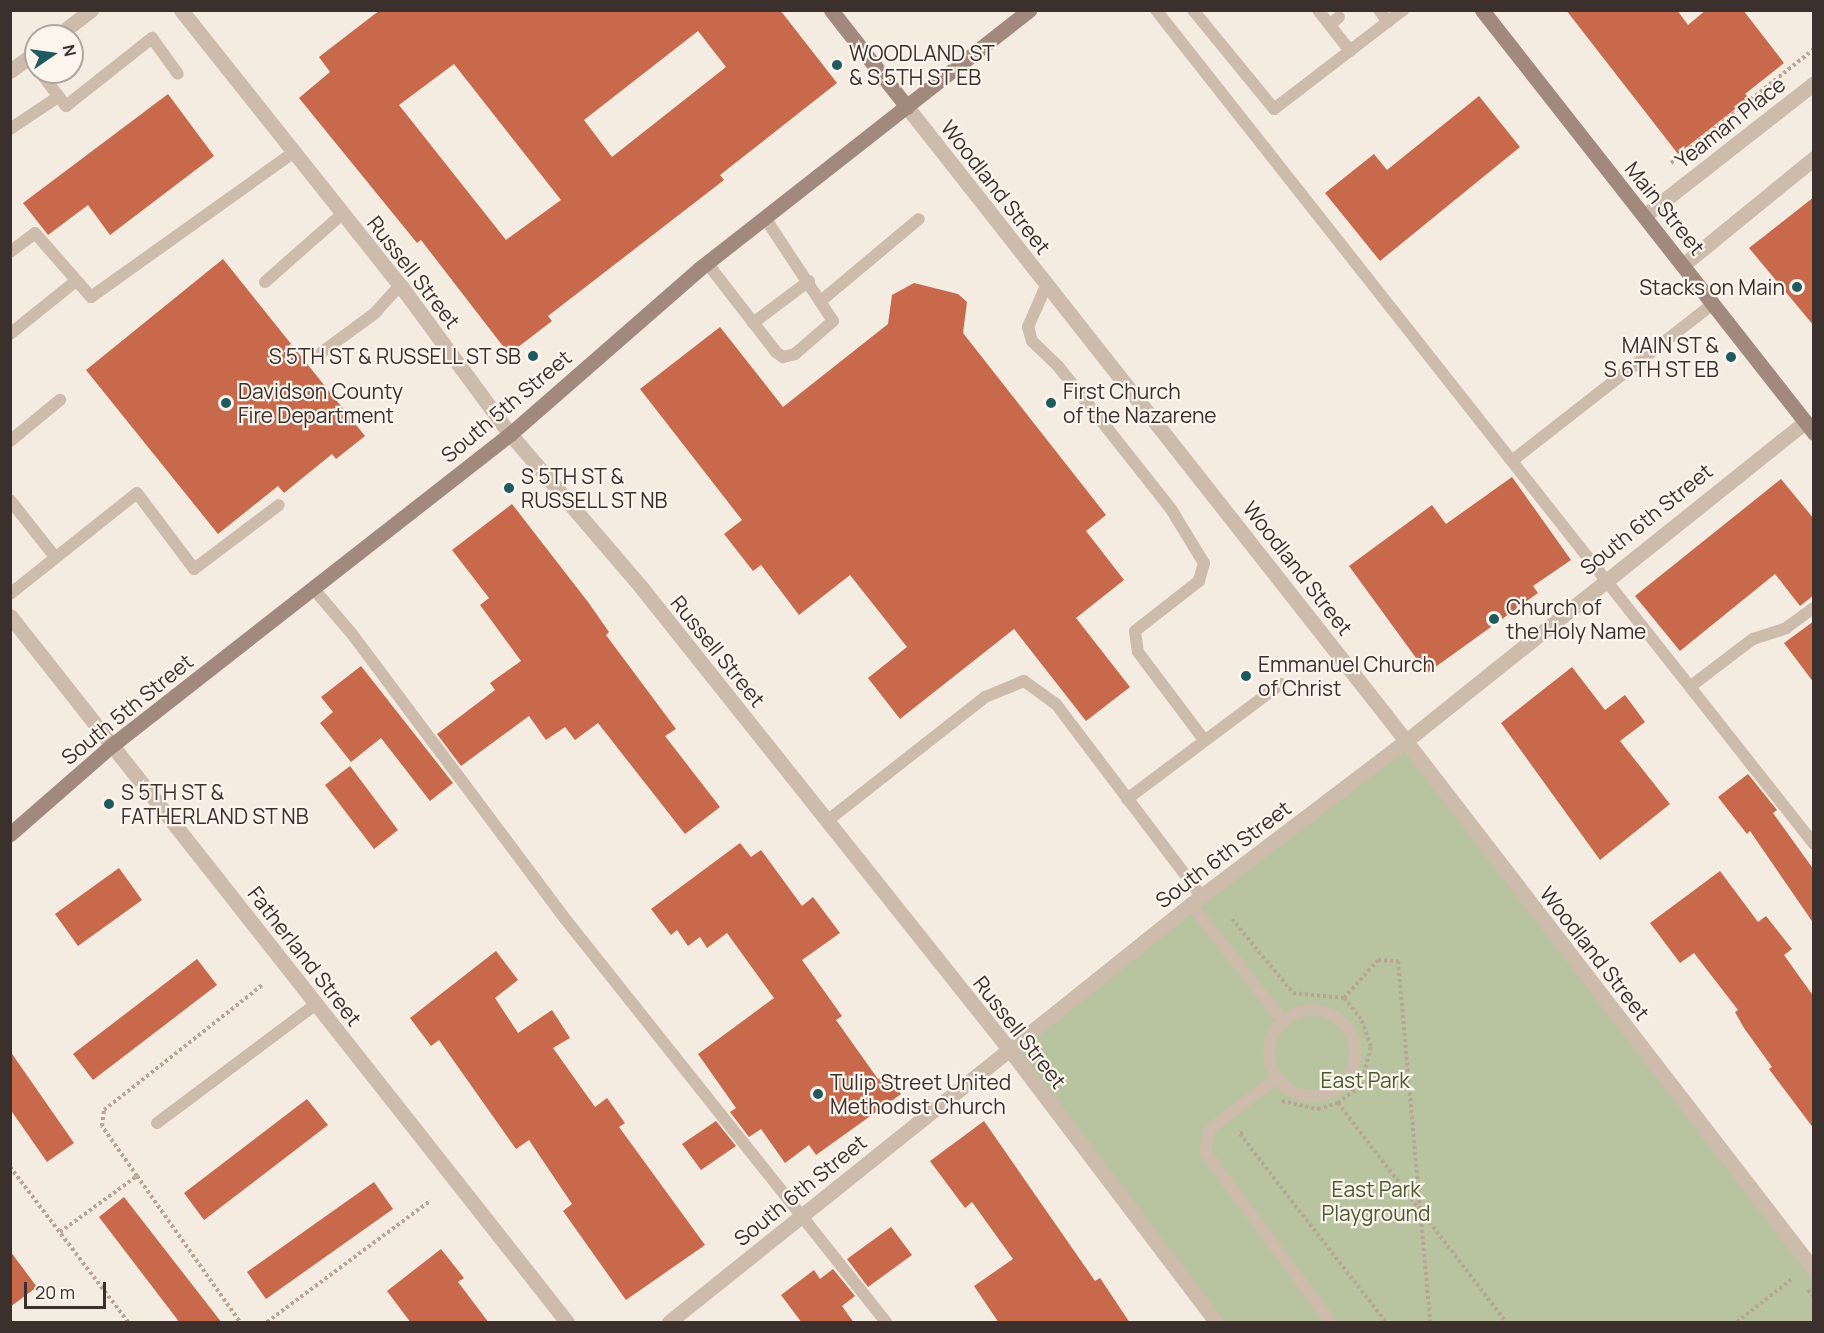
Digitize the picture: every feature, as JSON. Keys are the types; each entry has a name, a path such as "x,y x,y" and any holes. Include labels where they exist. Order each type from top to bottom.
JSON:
{"main road":[{"name":"Woodland Street","path":"831,10 907,107"},
{"name":"South 5th Street","path":"10,834 111,746 510,434 707,263 1029,10"},
{"name":"Main Street","path":"1482,10 1684,264 1809,428"}],"street":[{"path":"73,24 92,10"},
{"name":"Russell Street","path":"181,10 400,285 510,434 641,587 1009,1049 1216,1323"},
{"path":"10,71 24,63"},
{"name":"Yeaman Place","path":"1644,216 1814,83"},
{"name":"Woodland Street","path":"907,107 1406,741 1814,1270"},
{"path":"1684,264 1814,158"},
{"name":"South 6th Street","path":"669,1323 1196,900 1406,741 1606,578 1809,428"},
{"name":"Fatherland Street","path":"10,616 567,1323"}],"lane":[{"path":"1156,10 1814,844"},
{"path":"1193,10 1274,109 1404,10"},
{"path":"1318,10 1335,21 1350,51"},
{"path":"1379,10 1388,22"},
{"path":"49,84 66,106 152,38 178,74"},
{"path":"10,129 58,97"},
{"path":"10,252 35,234 91,297 293,153"},
{"path":"265,282 342,214"},
{"path":"707,263 753,323 783,357 795,354 833,321 822,300 765,218"},
{"path":"822,300 919,219"},
{"path":"10,334 76,281"},
{"path":"753,323 809,281"},
{"path":"322,351 374,314 400,285"},
{"path":"1046,286 1028,327 1032,341 1058,366 1191,537 1204,563 1199,581 1135,631 1138,652 1204,740"},
{"path":"1513,460 1714,303"},
{"path":"10,441 60,400"},
{"path":"10,594 137,493 194,569 279,505"},
{"path":"10,500 55,557"},
{"path":"313,588 799,1218 886,1323"},
{"path":"1690,686 1753,639 1786,628 1814,608"},
{"path":"827,821 984,697 1024,681 1056,704 1127,799 1284,1022"},
{"path":"1127,799 1281,684"},
{"path":"157,1124 316,1004"},
{"path":"1323,1011 1345,1024 1356,1051 1346,1079 1322,1095 1294,1092 1278,1077 1269,1057 1271,1042 1284,1022 1298,1012 1323,1011"},
{"path":"1278,1077 1210,1129 1205,1152 1331,1323"}],"path":[{"path":"1671,164 1814,49"},
{"path":"1225,911 1293,993 1344,998 1361,1019 1371,1046 1361,1085 1338,1102 1318,1109 1285,1099 1276,1106"},
{"path":"1344,998 1378,960 1398,961 1430,1323"},
{"path":"1338,1102 1506,1323"},
{"path":"1249,1127 1240,1134 1386,1323"},
{"path":"10,1167 128,1323"},
{"path":"137,1176 240,1323"},
{"path":"267,1323 431,1200"},
{"path":"1737,1323 1796,1275 1814,1297"}],"green space":[{"name":"East Park","path":"1406,741 1813,1259 1813,1322 1222,1322 1009,1049"}],"building":[{"path":"380,10 780,10 837,83 720,175 724,180 548,316 552,321 509,354 421,240 417,243 299,98 330,72 319,57","holes":["698,31 726,67 612,157 584,120","454,64 561,200 506,240 399,105"]},
{"path":"1566,10 1677,10 1688,25 1706,10 1743,10 1784,63 1745,94 1749,98 1678,154"},
{"path":"168,94 214,156 110,235 88,205 48,235 23,203"},
{"path":"1479,96 1520,147 1380,261 1325,193 1374,154 1387,170"},
{"name":"Stacks on Main","path":"1814,197 1814,326 1749,248"},
{"name":"Davidson County Fire Department","path":"223,259 365,436 336,459 332,454 284,493 278,486 218,534 86,370"},
{"path":"914,283 958,294 967,302 963,333 1106,515 1086,531 1124,580 1076,618 1130,687 1086,721 1014,629 900,719 868,678 907,647 850,575 799,615 761,565 753,571 724,534 742,520 640,389 720,327 783,407 888,324 892,295"},
{"path":"1512,477 1571,560 1533,586 1538,593 1427,673 1349,566 1432,505 1446,524"},
{"path":"1781,479 1814,519 1814,595 1800,606 1775,574 1680,651 1635,596"},
{"path":"512,504 588,602 609,632 606,635 676,729 665,736 720,807 685,834 598,723 575,740 565,727 546,740 529,716 461,766 437,734 495,690 490,683 521,661 480,605 489,598 452,550"},
{"path":"1814,621 1814,683 1784,643"},
{"path":"361,666 453,783 430,801 381,738 351,762 320,723 333,712 321,697"},
{"path":"1572,667 1605,710 1625,695 1645,722 1620,741 1670,804 1600,860 1501,723"},
{"path":"350,766 398,830 374,849 325,785"},
{"path":"1748,774 1777,810 1773,813 1814,870 1814,924 1750,831 1747,834 1718,797"},
{"path":"740,843 751,857 761,850 802,906 813,897 840,933 802,960 842,1016 836,1020 878,1079 887,1074 901,1094 816,1155 809,1145 785,1163 761,1129 749,1137 730,1112 736,1108 698,1054 774,998 727,933 707,948 700,937 688,946 677,930 671,935 651,909"},
{"path":"119,868 142,900 78,946 55,914"},
{"path":"1720,871 1758,922 1766,916 1792,949 1784,955 1814,997 1814,1129 1769,1069 1772,1067 1735,1012 1738,1010 1694,953 1680,963 1650,923"},
{"path":"496,951 518,980 495,998 518,1033 552,1010 570,1038 553,1048 595,1107 607,1098 625,1123 619,1127 705,1245 626,1300 563,1211 572,1204 529,1140 516,1149 439,1040 431,1046 410,1018"},
{"path":"197,959 217,985 93,1080 73,1054"},
{"path":"10,1051 74,1143 47,1162 10,1109"},
{"path":"307,1099 328,1125 204,1220 184,1193"},
{"path":"716,1121 736,1146 701,1170 682,1144"},
{"path":"984,1121 1095,1281 1100,1278 1130,1323 999,1323 974,1286 1013,1259 972,1202 965,1208 930,1161"},
{"path":"374,1182 393,1209 266,1299 247,1272"},
{"path":"124,1197 222,1323 180,1323 99,1217"},
{"path":"891,1227 912,1255 868,1287 847,1259"},
{"path":"441,1249 464,1278 458,1282 489,1323 411,1323 387,1291"},
{"path":"10,1251 37,1287 10,1307"},
{"path":"833,1269 855,1296 842,1306 854,1323 802,1323 781,1295 814,1270 820,1279"}],"place":[{"name":"WOODLAND ST & S 5TH ST EB","path":"837,65"},
{"name":"Stacks on Main","path":"1797,287"},
{"name":"S 5TH ST & RUSSELL ST SB","path":"533,356"},
{"name":"MAIN ST & S 6TH ST EB","path":"1731,357"},
{"name":"Davidson County Fire Department","path":"226,403"},
{"name":"First Church of the Nazarene","path":"1051,403"},
{"name":"S 5TH ST & RUSSELL ST NB","path":"509,488"},
{"name":"Church of the Holy Name","path":"1494,619"},
{"name":"Emmanuel Church of Christ","path":"1246,676"},
{"name":"S 5TH ST & FATHERLAND ST NB","path":"109,804"},
{"name":"Tulip Street United Methodist Church","path":"818,1094"}],"park label":[{"name":"East Park Playground","path":"1376,1201"}]}
